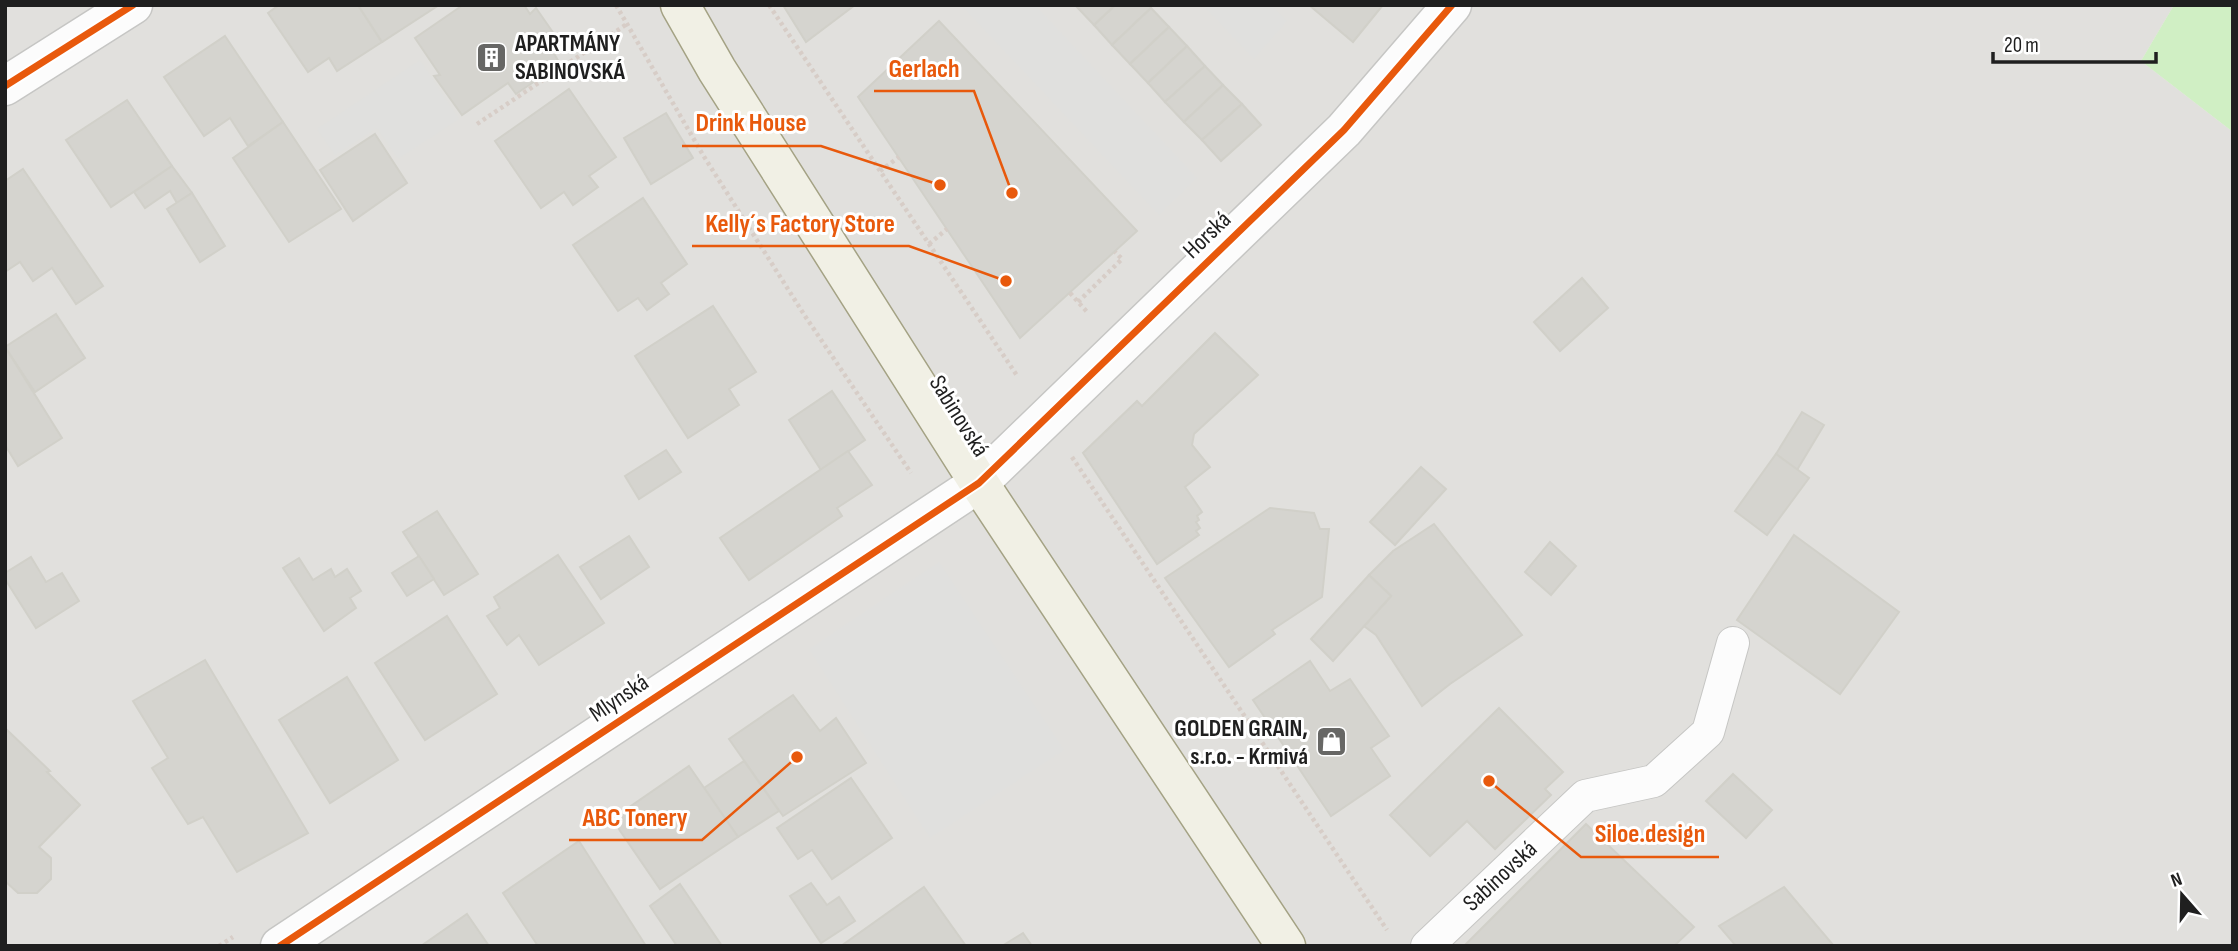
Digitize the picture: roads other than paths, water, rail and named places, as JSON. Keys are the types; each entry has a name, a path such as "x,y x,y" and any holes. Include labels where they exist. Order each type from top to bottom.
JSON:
{"main road":[{"name":"Sabinovská","path":"680,5 717,70 979,483 1286,946"}],"street":[{"path":"5,86 133,5"},
{"name":"Horská","path":"979,483 1344,130 1452,5"},
{"name":"Mlynská","path":"280,946 979,483"}],"lane":[{"name":"Sabinovská","path":"1427,946 1584,796 1654,781 1708,732 1733,643"}],"place":[{"name":"APARTMÁNY SABINOVSKÁ","path":"492,57"},
{"name":"Drink House","path":"940,185"},
{"name":"Gerlach","path":"1012,193"},
{"name":"Kelly´s Factory Store","path":"1006,281"},
{"name":"GOLDEN GRAIN, s.r.o. - Krmivá","path":"1331,742"},
{"name":"ABC Tonery","path":"797,757"},
{"name":"Siloe.design","path":"1489,781"}]}
